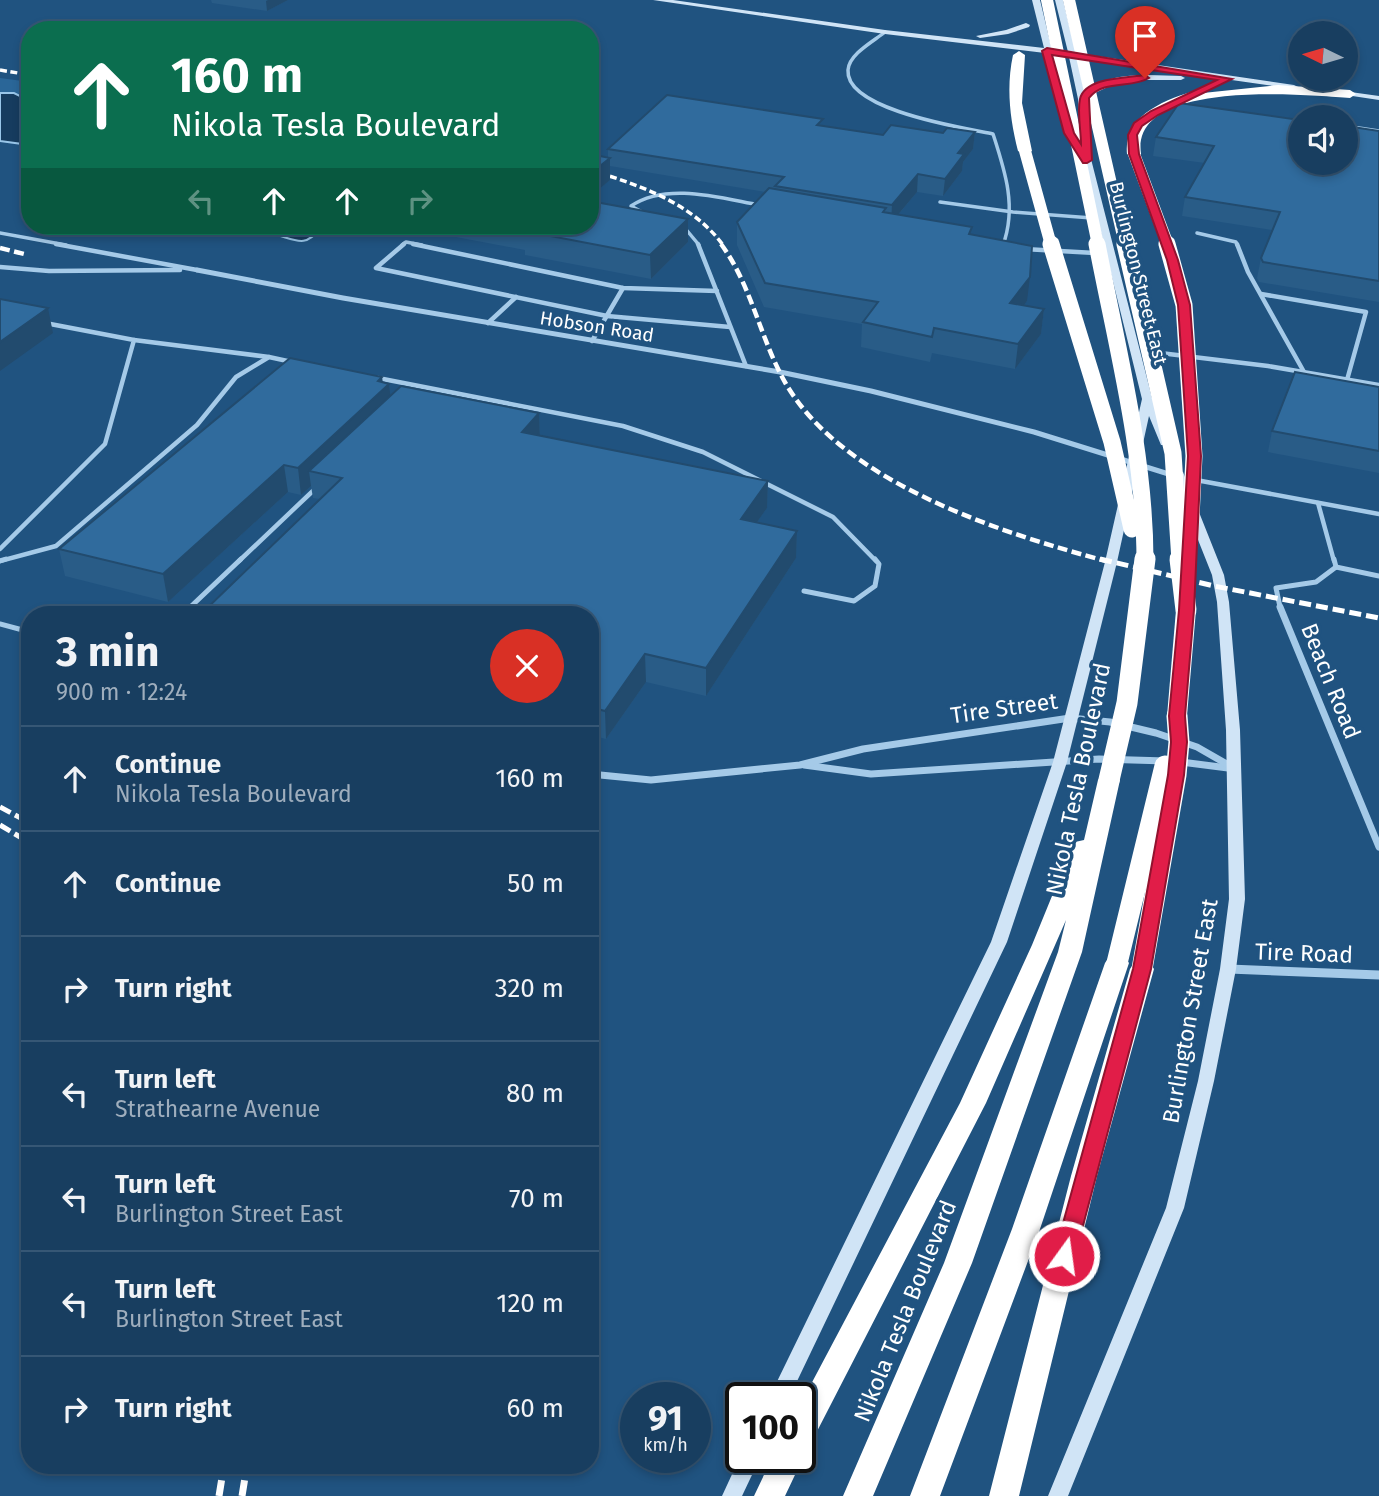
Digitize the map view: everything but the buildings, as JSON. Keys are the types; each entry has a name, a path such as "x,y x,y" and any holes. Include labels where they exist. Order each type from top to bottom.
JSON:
{"highway":[{"name":"Nikola Tesla Boulevard","path":"858,1496 958,1263 1110,780 1127,703 1134,631 1145,572 1145,528 1138,456 1076,131 1046,0"},
{"path":"1069,0 1173,453 1180,567 1186,610"},
{"path":"1020,51 1016,67 1017,118 1067,302 1112,442 1132,520 1134,631"},
{"path":"1004,1496 1084,1177 1130,966 1176,775 1179,742 1177,716 1194,456 1184,305 1173,260 1134,154 1132,135 1138,125 1154,113 1228,79"},
{"path":"1187,99 1258,89 1350,94"},
{"path":"816,1403 1057,949"},
{"path":"925,1496 1026,1229 1130,966"},
{"path":"769,1496 780,1473"}],"main road":[{"path":"657,0 885,32 934,36 978,37 1008,32 1026,24"},
{"path":"1020,51 1034,0"},
{"name":"Burlington Street East","path":"1034,0 1069,133 1087,160"},
{"name":"Burlington Street East","path":"1058,1496 1175,1209 1206,1081 1228,969 1237,899 1234,768 1220,586 1147,398 1087,160 1083,107 1059,0"},
{"path":"885,32 925,42 1020,51"},
{"path":"934,36 1181,78"},
{"path":"1073,59 1379,98"},
{"path":"1083,107 1091,90 1108,83 1145,78 1228,79"},
{"name":"Burlington Street East","path":"787,1382 999,942 1060,762 1134,464 1147,398"},
{"path":"732,1496 743,1473"}],"street":[{"name":"Hobson Road","path":"197,270 746,366 871,391 1034,432 1179,477"},
{"name":"Beach Road","path":"1280,607 1379,847"},
{"name":"Tire Street","path":"599,776 651,779 800,765 863,749 1070,718 1110,722 1156,733 1196,747 1234,768"},
{"name":"Tire Street","path":"800,765 871,774 1060,762 1144,760 1234,768"},
{"name":"Tire Road","path":"1228,969 1379,975"}],"lane":[{"path":"885,32 850,65 848,78 853,88 867,99 887,108 993,134 1004,166 1013,212 1004,247 990,244"},
{"path":"1358,128 1379,131"},
{"path":"652,215 631,206 636,200 658,195 698,195 765,206"},
{"path":"940,202 1013,212 1102,219"},
{"path":"681,225 697,240 746,366"},
{"path":"0,233 197,270"},
{"path":"1197,233 1236,242 1248,272 1304,372"},
{"path":"717,292 623,288 407,242 376,268 607,316 730,327"},
{"path":"1016,248 1111,254"},
{"name":"Hobson Road","path":"0,267 44,271 197,270"},
{"path":"592,341 623,288"},
{"path":"1261,294 1366,312 1347,380"},
{"path":"488,323 516,297"},
{"path":"40,323 134,340 296,362"},
{"path":"0,549 104,444 134,340"},
{"path":"1135,350 1304,372 1379,386"},
{"path":"0,561 56,546 197,425 236,377 269,357"},
{"path":"372,377 623,426 703,452 833,517 879,564 875,586 854,601 804,591"},
{"path":"412,396 422,387"},
{"path":"1179,477 1379,514"},
{"path":"191,606 323,482"},
{"path":"1318,503 1336,568"},
{"path":"1280,607 1276,588 1316,582 1336,568 1379,576"},
{"path":"0,624 21,630"}],"shaded area":[{"path":"0,78 21,81 21,96 14,93 0,93"},
{"path":"0,93 14,93 21,96 21,144 0,141"},
{"path":"277,235 315,235 301,241"}],"railway":[{"path":"0,70 21,74"},
{"path":"599,173 645,189 680,206 696,217 723,245"},
{"path":"721,244 741,277 769,349 786,384 812,419 846,449 885,476 974,519 1106,561"},
{"path":"0,248 24,254"},
{"path":"1100,559 1214,586 1379,618"},
{"path":"0,807 21,818"},
{"path":"0,825 21,838"},
{"path":"219,1496 223,1474"},
{"path":"242,1496 246,1474"}],"route":[{"path":"1064,1256 1142,969 1176,775 1179,742 1177,716 1194,456 1184,305 1173,260 1134,154 1132,135 1138,125 1154,113 1228,79 1047,51 1069,133 1087,160 1083,107 1085,98 1091,90 1105,84 1145,78"}]}
